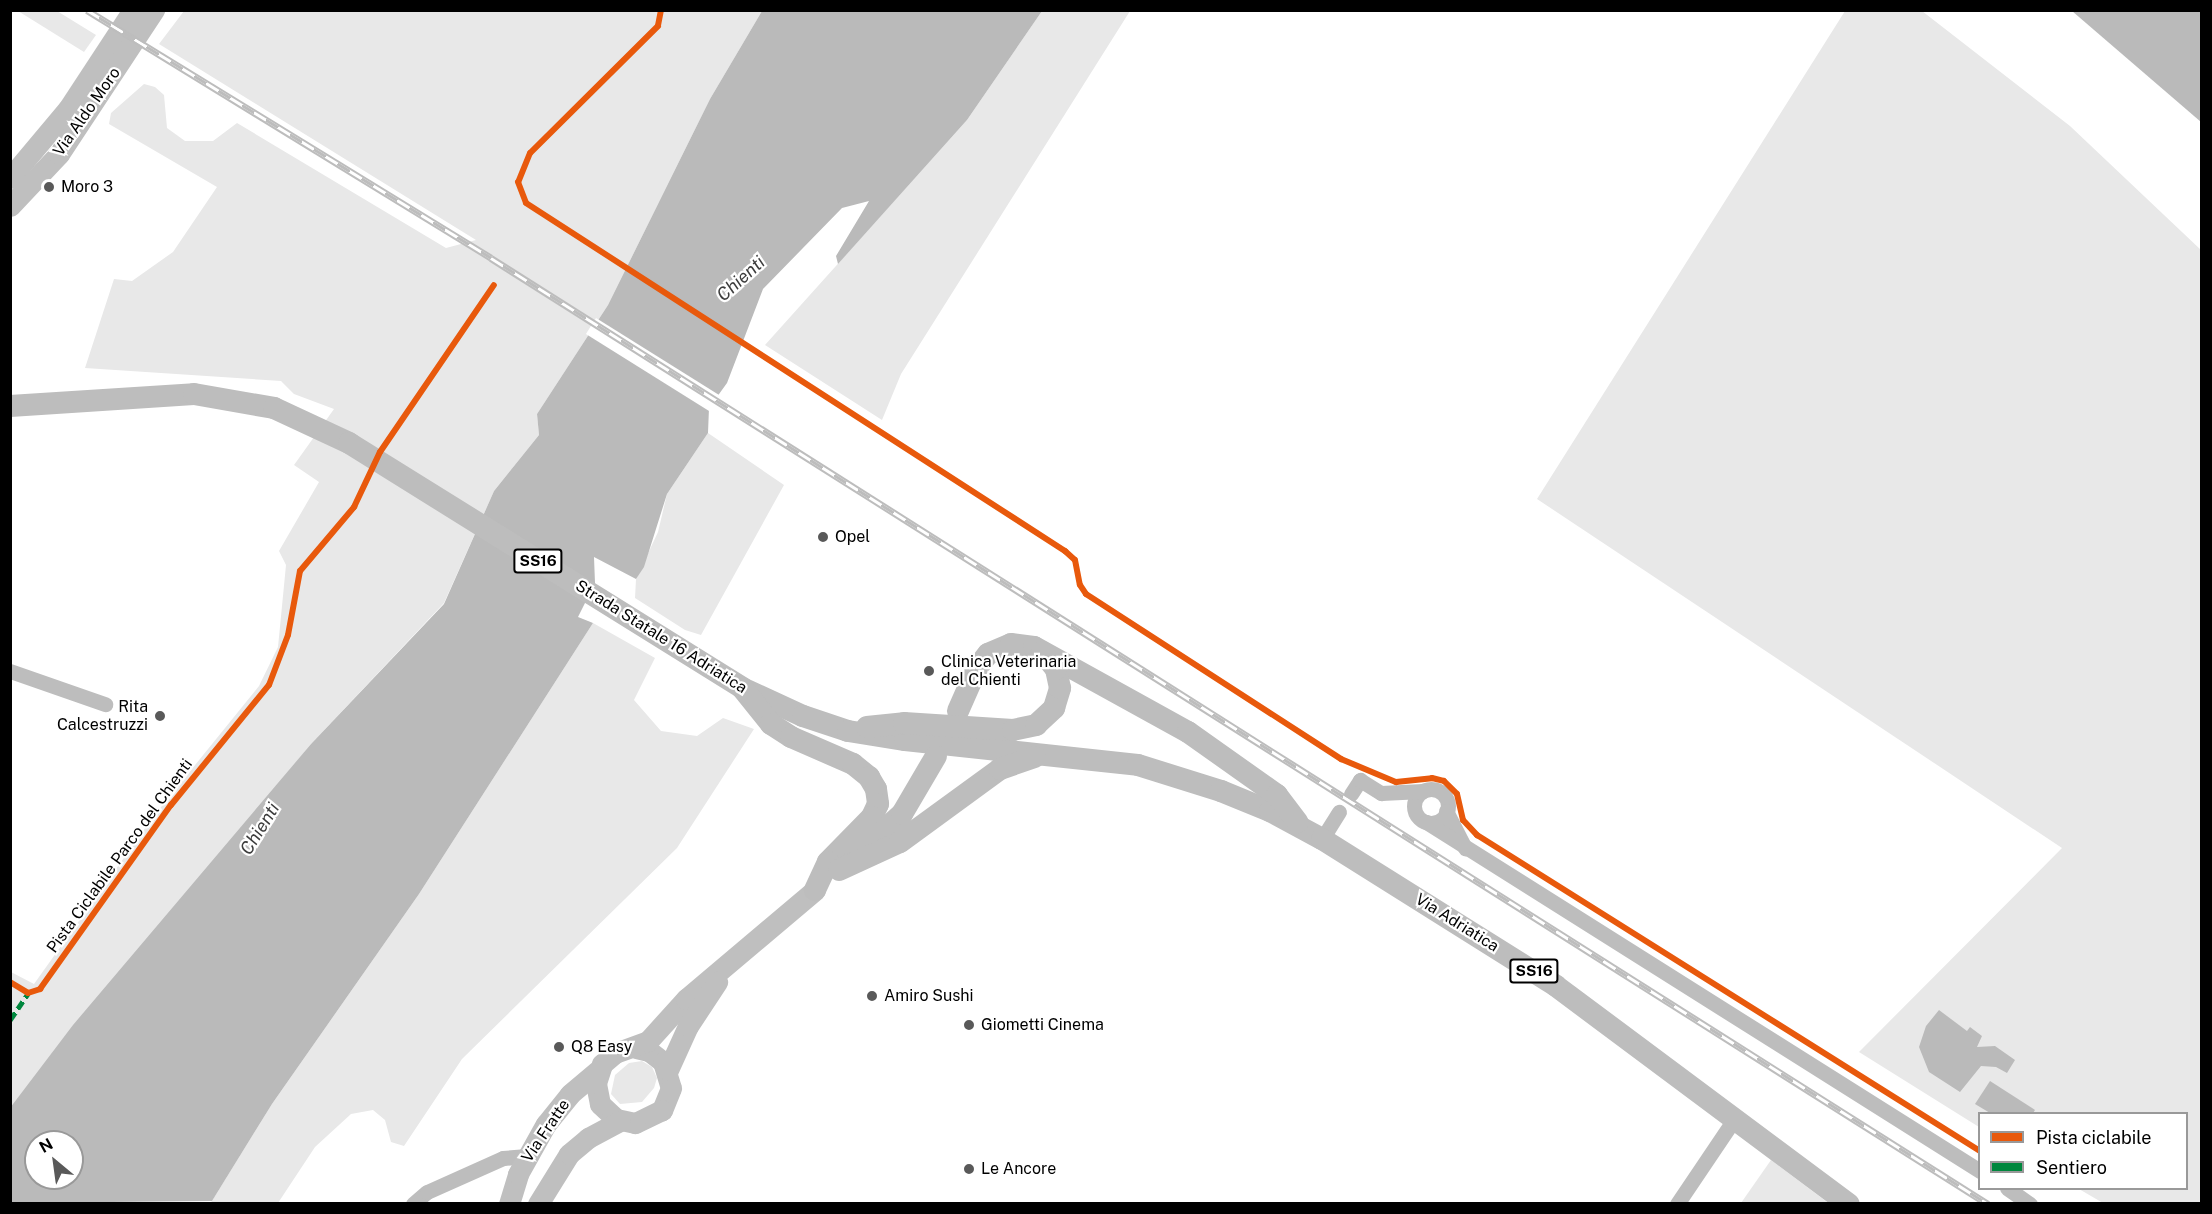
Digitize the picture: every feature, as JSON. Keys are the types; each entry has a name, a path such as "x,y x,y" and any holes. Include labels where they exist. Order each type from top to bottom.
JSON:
{"main road":[{"name":"Via Aldo Moro","path":"10,178 68,109 133,10"},
{"name":"Via Aldo Moro","path":"10,206 59,154 154,10"},
{"name":"Strada Statale 16 Adriatica","path":"12,406 166,395 232,398 294,415 349,443 735,683 848,731 1051,754"},
{"path":"958,711 977,668 993,650 1017,643 1042,652 1207,746 1277,795 1301,828"},
{"path":"848,731 904,723 1013,730 1036,725 1054,708 1059,688 1056,669 1042,652"},
{"path":"735,683 771,724 791,737 853,764 869,777 876,789 878,804 872,817 828,861 815,890"},
{"path":"839,870 900,842 1000,769 1051,754"},
{"name":"Via Adriatica","path":"1051,754 1129,763 1180,776 1322,839 1556,986 1849,1203"},
{"path":"815,890 902,814 936,756"},
{"name":"Via Fratte","path":"509,1203 527,1156 556,1110 615,1053 636,1048 648,1041 686,999 728,966 815,890"},
{"name":"Via Fratte","path":"538,1203 569,1154 620,1121 641,1122 662,1110 670,1094 668,1070 688,1026 728,966"},
{"path":"636,1048 657,1056 668,1070"},
{"path":"599,1070 596,1087 598,1100 609,1114 620,1121"}],"street":[{"path":"10,671 105,704"},
{"path":"1351,794 1360,780 1381,793 1441,792 1447,801 1446,811 1441,819 1426,822"},
{"path":"1423,791 1414,805 1417,816 1978,1170"},
{"path":"1446,811 1466,848"},
{"path":"1322,839 1339,812"},
{"path":"1677,1203 1735,1118"},
{"path":"413,1203 427,1192 503,1158 527,1156"},
{"path":"2010,1190 2030,1203"}],"shaded area":[{"path":"18,11 57,11 96,35 84,52"},
{"path":"184,11 762,11 710,99 608,305 537,414 539,435 494,491 444,603 311,744 11,1108 11,972 34,984 153,817 259,686 278,647 286,565 279,551 319,482 294,465 334,409 294,394 281,381 85,368 114,279 132,281 173,252 217,187 109,124 111,113 144,84 155,87 164,95 167,128 185,141 213,141 237,123 446,248 476,240 159,44"},
{"path":"1042,11 1130,11 901,374 882,420 765,345 967,120"},
{"path":"1845,11 1922,11 2070,126 2201,250 2201,1203 2103,1203 2081,1190 2188,1190 2188,1112 1978,1112 1978,1126 1859,1052 2062,848 1537,499"},
{"path":"708,433 784,485 701,635 685,630 635,598 636,579 658,532 667,494"},
{"path":"593,623 655,658 634,700 661,731 697,736 723,718 754,729 677,848 462,1059 404,1146 391,1142 385,1120 373,1110 351,1114 315,1147 278,1203 210,1204 272,1104 419,894"},
{"path":"642,1061 652,1067 657,1078 654,1088 642,1102 620,1104 611,1094 615,1075 629,1063"},
{"path":"1771,1160 1827,1202 1827,1203 1741,1203"}],"water":[{"name":"Chienti","path":"762,11 1042,11 967,120 838,264 836,256 869,201 842,208 763,289 727,383 709,408 708,433 667,494 644,567 636,579 594,557 595,583 578,617 593,623 419,894 272,1104 212,1201 11,1203 10,1108 73,1025 311,744 444,604 494,491 539,435 537,414 608,305 710,99"},
{"path":"2072,11 2201,11 2201,122"},
{"path":"1939,1010 1967,1031 1970,1027 1982,1036 1977,1047 1995,1046 2015,1060 2007,1073 1996,1067 1981,1066 1960,1092 1929,1072 1919,1047 1926,1026"},
{"path":"1990,1081 2035,1110 2034,1112 1988,1112 1975,1104"}],"pier":[{"path":"596,318 722,396 711,413 586,334"}],"railway":[{"path":"87,10 491,258 1988,1204"}],"marked path":[{"path":"10,1020 28,993"}],"cycle path":[{"path":"661,10 658,26 530,153 518,182 526,203 1065,551 1075,560 1080,585 1086,594 1341,759 1396,782 1432,778 1444,781 1457,794 1463,820 1477,835 1978,1150"},
{"name":"Pista Ciclabile Parco del Chienti","path":"10,982 28,993 40,989 171,805 269,685 288,635 300,571 354,507 380,452 494,285"}],"place":[{"name":"Moro 3","path":"49,187"},
{"name":"Opel","path":"823,537"},
{"name":"Clinica Veterinaria del Chienti","path":"929,671"},
{"name":"Rita Calcestruzzi","path":"160,716"},
{"name":"Amiro Sushi","path":"872,996"},
{"name":"Giometti Cinema","path":"969,1025"},
{"name":"Q8 Easy","path":"559,1047"},
{"name":"Le Ancore","path":"969,1169"}]}
